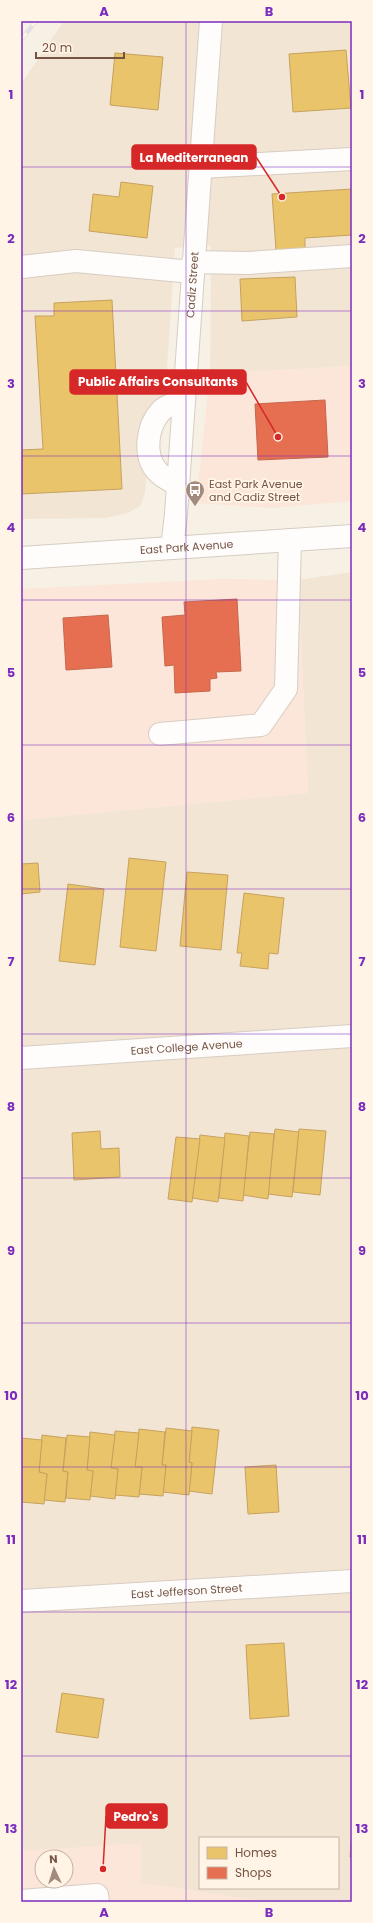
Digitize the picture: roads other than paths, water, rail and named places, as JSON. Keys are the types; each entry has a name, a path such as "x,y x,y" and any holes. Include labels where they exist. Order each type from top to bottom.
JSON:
{"street":[{"name":"Cadiz Street","path":"172,548 178,485 192,267 211,21"},
{"path":"200,167 352,159"},
{"path":"21,267 76,261 192,267 352,256"},
{"path":"178,485 158,472 152,465 148,436 161,410 184,400"},
{"name":"East Park Avenue","path":"21,558 352,536"},
{"path":"160,734 261,725 286,689 290,540"},
{"name":"East College Avenue","path":"21,1058 352,1036"},
{"name":"East Jefferson Street","path":"21,1600 352,1581"},
{"path":"21,1901 97,1896 98,1902"}],"railway":[{"path":"21,40 36,21"}],"place":[{"name":"La Mediterranean","path":"282,197"},
{"name":"Public Affairs Consultants","path":"278,437"},
{"name":"East Park Avenue and Cadiz Street","path":"195,507"},
{"name":"Pedro's","path":"103,1869"}]}
